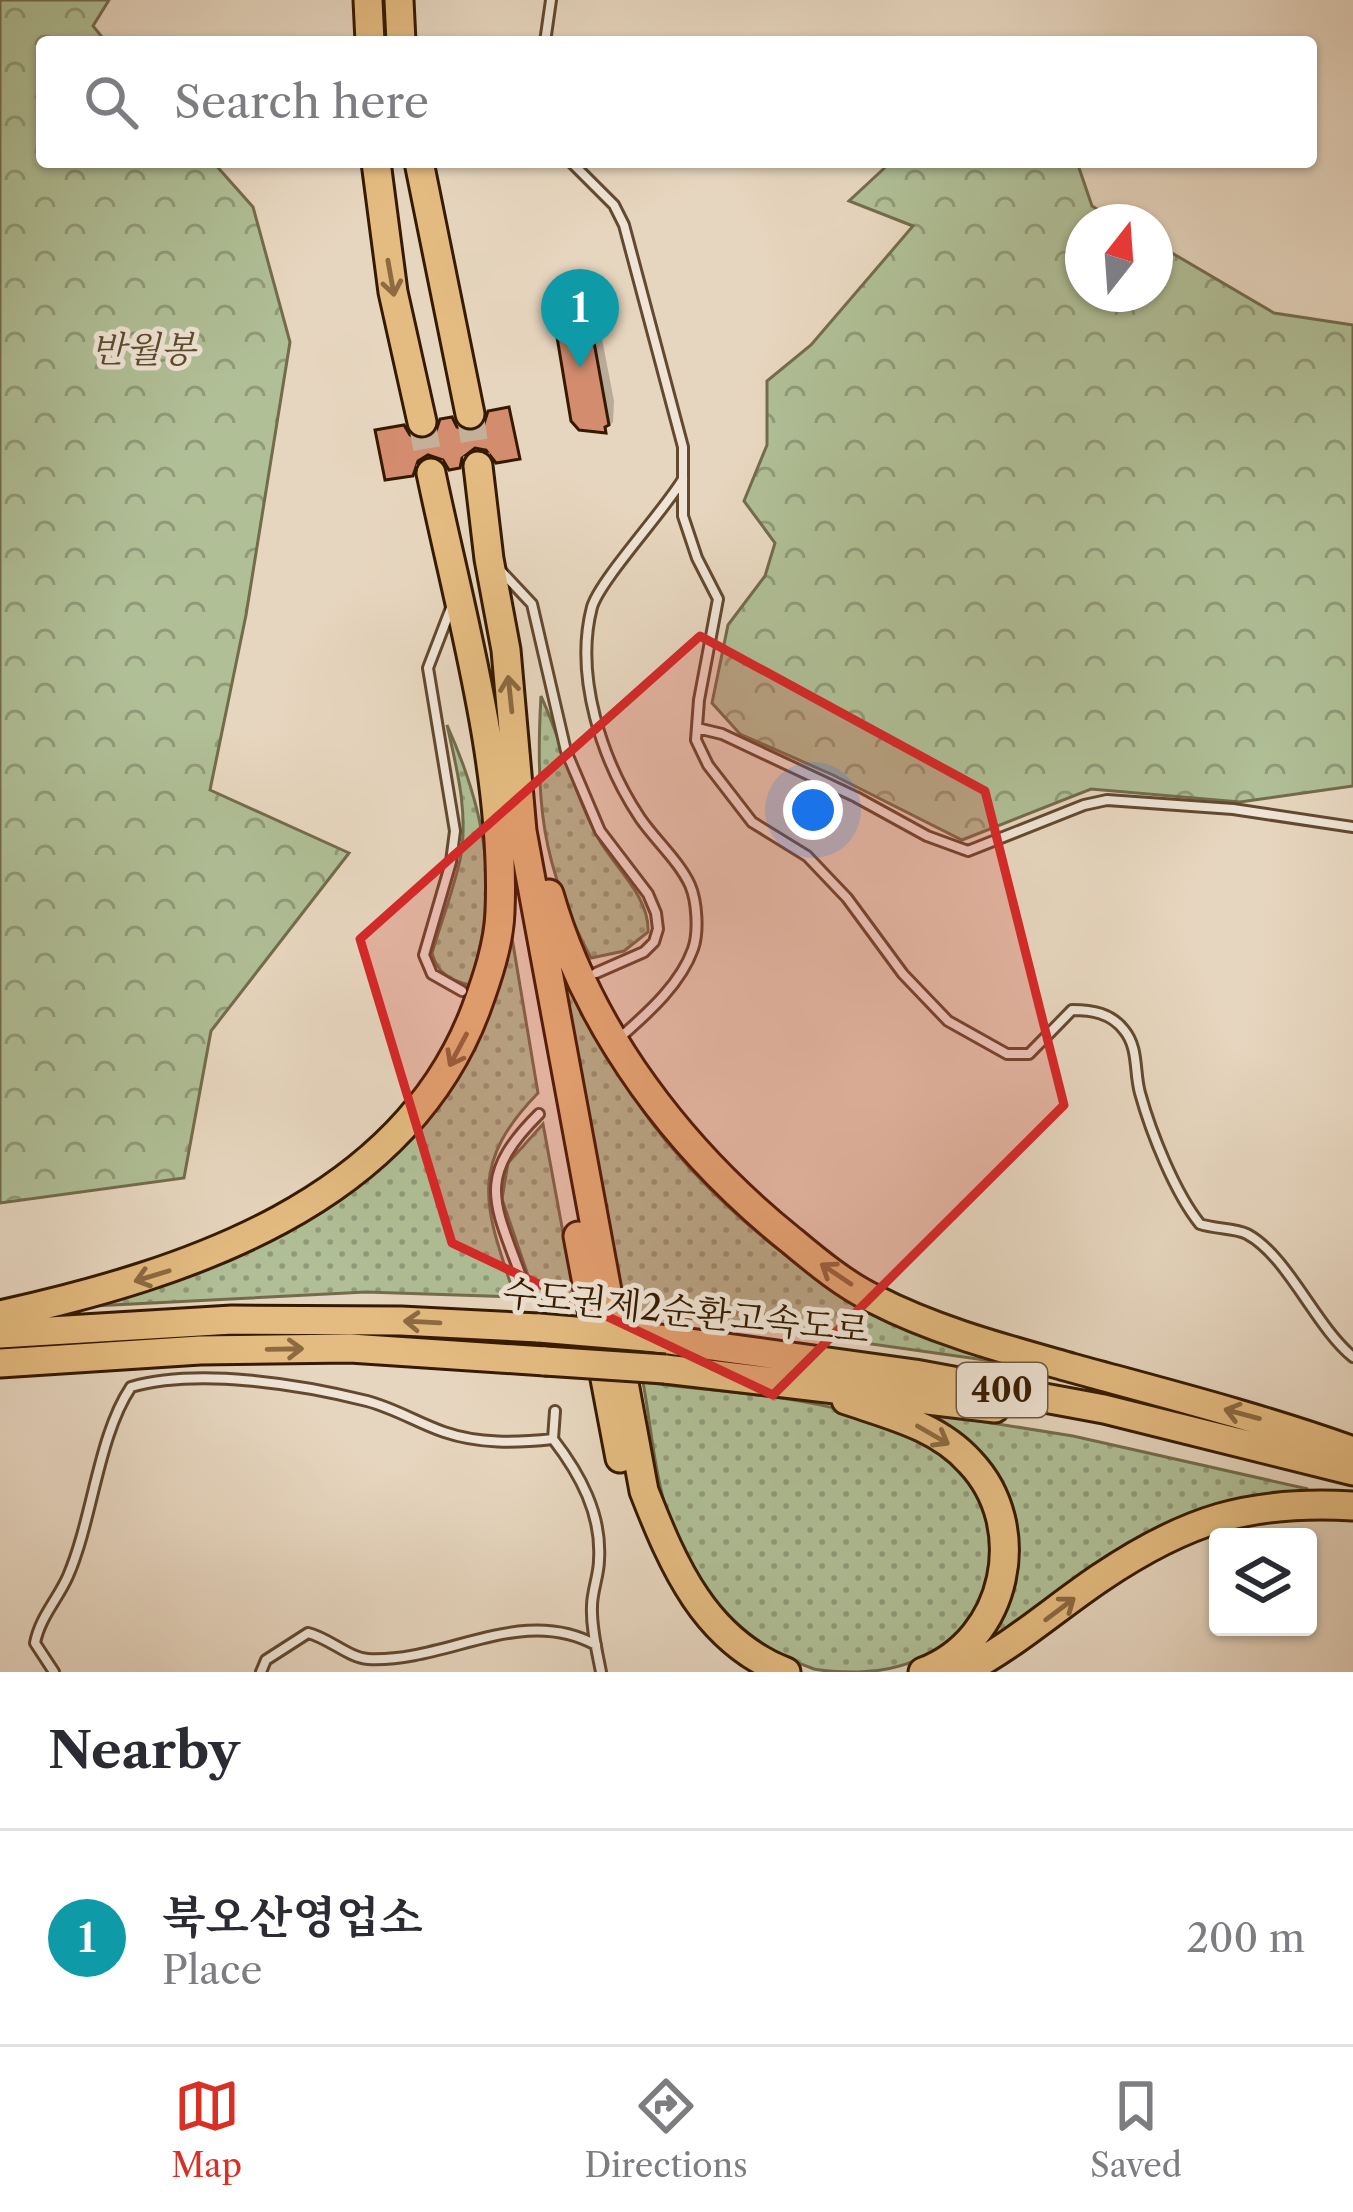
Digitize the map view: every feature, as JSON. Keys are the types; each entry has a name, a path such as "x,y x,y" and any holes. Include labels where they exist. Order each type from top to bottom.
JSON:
{"highway":[{"path":"399,0 401,36"},
{"path":"377,168 393,292 422,422"},
{"path":"420,168 470,414"},
{"path":"0,1315 172,1270 301,1210 351,1174 393,1135 434,1091 464,1042 487,979 500,917 510,813 506,650 478,466"},
{"path":"431,473 510,813 598,1015 644,1088 704,1162 812,1258 872,1299 980,1342 1273,1422 1353,1451"},
{"path":"510,813 506,827 626,1486 656,1570 701,1630 753,1672"},
{"path":"510,813 522,831 644,1491 672,1563 701,1608 744,1647 786,1672"},
{"name":"수도권제2순환고속도로","path":"0,1334 232,1320 400,1321 646,1337 915,1374 1104,1409 1353,1471"},
{"name":"수도권제2순환고속도로","path":"0,1363 200,1350 350,1348 785,1380 973,1403 1151,1437 1353,1489"},
{"path":"785,1380 910,1421 946,1440 971,1462 995,1499 1006,1538 1005,1568 994,1604 982,1625 960,1647 923,1672"},
{"path":"962,1672 1177,1532 1230,1512 1304,1503 1353,1506"}],"lane":[{"path":"546,36 551,0"},
{"path":"577,168 614,205 625,225 683,447 683,516 718,599 696,740 708,765 752,822 807,856 834,884 903,974 948,1021 1007,1054 1029,1054 1072,1010 1105,1014 1116,1021 1128,1033 1136,1053 1142,1101 1186,1207 1200,1224 1246,1233 1278,1264 1337,1344 1353,1357"},
{"path":"624,1034 682,972 695,945 696,917 690,885 638,815 601,738 589,676 588,631 593,602 684,478"},
{"path":"489,559 532,604 566,751 599,831 647,894 656,914 654,942 644,952 596,973"},
{"path":"457,596 428,668 454,831 451,862 424,955 432,974 462,991"},
{"path":"697,728 722,734 927,836 968,851 1107,800 1233,808 1353,826"},
{"path":"522,1279 496,1206 495,1179 518,1136 539,1114"},
{"path":"54,1672 34,1643 38,1626 67,1580 88,1522 119,1405 130,1387 191,1378 310,1390 370,1402 442,1432 486,1442 553,1439"},
{"path":"554,1411 553,1439 571,1462 592,1504 599,1535 592,1605 601,1672"},
{"path":"261,1672 266,1660 308,1633 363,1659 437,1653 516,1629 556,1630 596,1645"}],"highlighted area":[{"path":"700,636 985,791 1064,1105 773,1395 452,1243 360,939"}],"green space":[{"name":"반월봉","path":"0,0 109,0 93,26 101,36 36,36 36,168 218,168 253,207 290,342 246,615 210,790 349,853 211,1031 184,1178 0,1203"},
{"path":"885,168 1079,168 1091,204 1065,204 1065,312 1173,312 1173,254 1274,313 1353,325 1353,786 1240,802 1091,789 962,840 740,734 712,703 728,625 765,576 775,543 744,501 767,445 767,381 811,345 913,226 849,201"},
{"path":"541,696 592,825 644,908 648,932 624,951 591,958 561,893 541,800"},
{"path":"447,725 472,790 485,853 485,917 470,985 446,975 432,953 462,843 461,792"},
{"path":"509,920 538,1093 515,1119 491,1167 491,1213 515,1297 366,1292 93,1306 159,1286 246,1249 428,1110"},
{"path":"559,958 650,1120 690,1169 743,1220 800,1266 862,1306 920,1334 999,1362 624,1309"},
{"path":"543,1124 576,1303 536,1299 502,1199 508,1163"},
{"path":"643,1382 841,1410 879,1421 949,1457 973,1488 992,1542 992,1573 968,1624 921,1658 859,1672 814,1669 748,1633 698,1578 675,1534 658,1478"},
{"path":"917,1411 1073,1436 1308,1489 1215,1506 956,1663 984,1635 1011,1517"}],"building":[{"path":"590,320 609,425 606,433 579,430 571,421 555,325"},
{"path":"509,407 520,459 496,463 486,450 475,448 462,458 460,468 449,470 443,460 428,455 418,461 413,476 385,480 375,430 404,425 410,435 425,440 435,434 440,419 452,417 457,427 472,432 483,427 488,411"}],"tunnel":[{"path":"470,414 478,466"},
{"path":"422,422 431,473"}],"place":[{"name":"북오산영업소","path":"580,368"}]}
